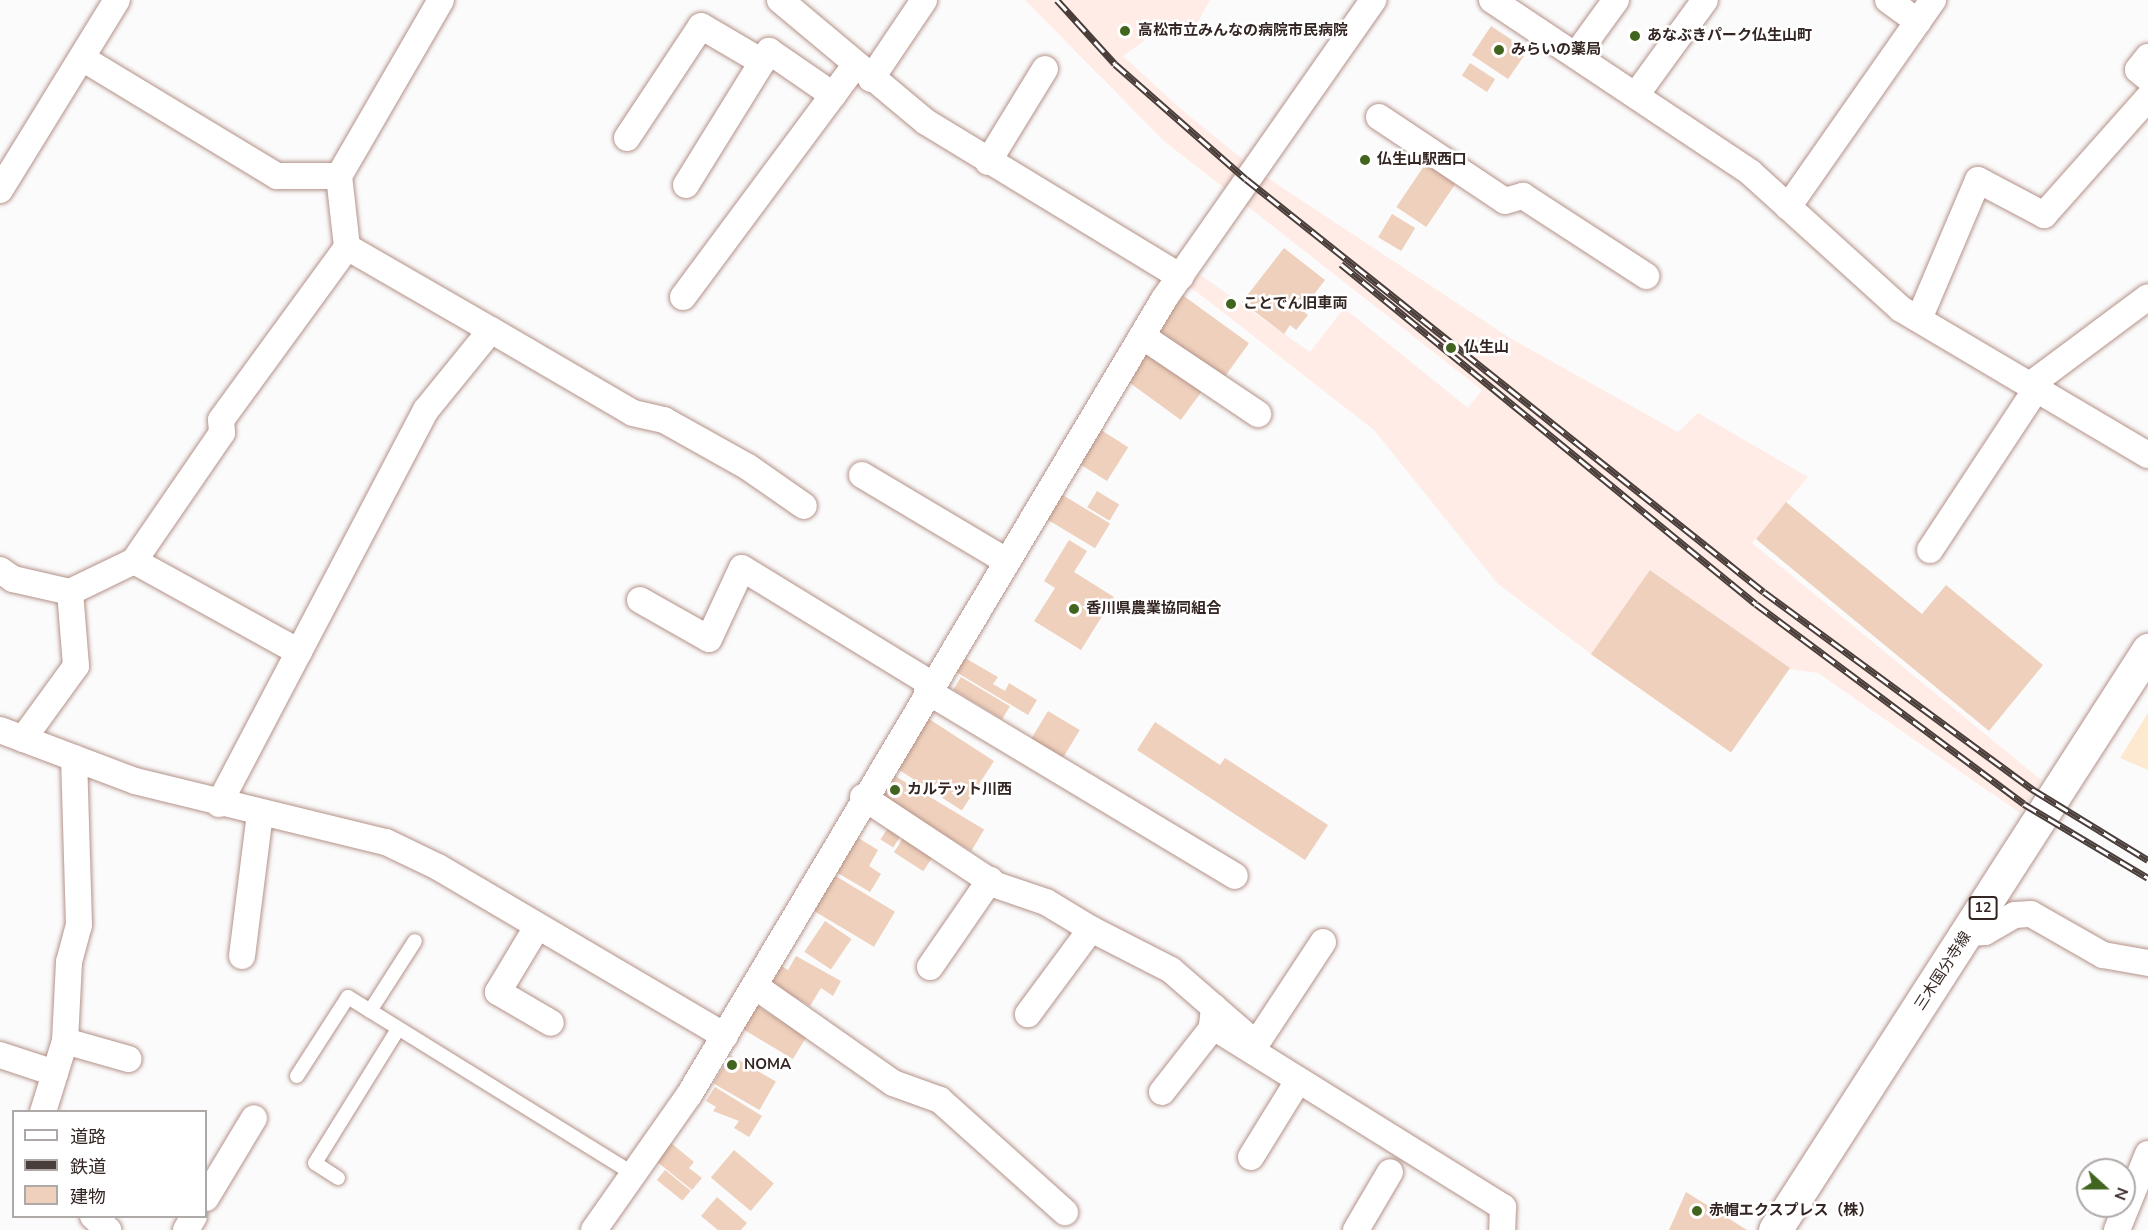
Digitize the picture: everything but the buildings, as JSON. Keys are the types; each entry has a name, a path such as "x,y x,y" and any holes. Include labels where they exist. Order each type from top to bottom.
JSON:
{"main road":[{"name":"三木国分寺線","path":"1775,1230 2148,650"}],"street":[{"path":"2,181 117,0"},
{"path":"0,570 13,579 70,592 134,561 222,433 221,420 348,246 339,176 441,0"},
{"path":"780,0 863,72 988,162 1181,277"},
{"path":"683,297 833,95 863,72 924,0"},
{"path":"594,1230 634,1174 725,1036 863,797 1142,336 1373,0"},
{"path":"1492,0 1524,8 1576,55 1750,173 1919,319 2148,456"},
{"path":"1576,55 1616,0"},
{"path":"1636,95 1705,0"},
{"path":"1888,0 1918,22"},
{"path":"1788,207 1934,0"},
{"path":"627,138 700,26 762,62"},
{"path":"686,185 769,51 833,95"},
{"path":"2148,57 2138,70 2148,78"},
{"path":"82,58 277,176 298,180 339,176"},
{"path":"988,162 1046,69"},
{"path":"1919,319 1978,180 2044,215 2148,98"},
{"path":"1379,117 1505,201 1523,196 1646,276"},
{"path":"348,246 633,413 664,420 729,456 804,506"},
{"path":"1930,550 2033,387 2148,297"},
{"path":"219,804 426,410 490,330"},
{"path":"1142,336 1257,414"},
{"path":"862,475 1006,561"},
{"path":"134,561 299,652"},
{"path":"640,600 709,639 742,568 929,687 1235,876"},
{"path":"70,592 76,666 12,735 74,758 219,804 386,842 725,1036"},
{"path":"44,1110 64,1041 80,894 74,758"},
{"path":"863,797 990,880 1046,902 1091,929 1171,970 1214,1017 1298,1081 1503,1207 1502,1230"},
{"path":"243,956 260,814"},
{"path":"930,967 990,880"},
{"path":"1967,933 1985,932 2015,915 2031,914 2103,955 2148,963"},
{"path":"537,927 498,993 551,1023"},
{"path":"1028,1014 1091,929"},
{"path":"1214,1017 1256,1044 1323,942"},
{"path":"754,986 893,1083 940,1100 1065,1212"},
{"path":"1162,1092 1214,1017"},
{"path":"64,1041 128,1059"},
{"path":"0,1054 55,1073"},
{"path":"1251,1157 1298,1081"},
{"path":"207,1196 254,1118"},
{"path":"2117,1230 2148,1154"},
{"path":"1356,1230 1390,1172"}],"lane":[{"path":"370,1011 415,941"},
{"path":"297,1076 348,997 634,1174"},
{"path":"338,1178 315,1163 398,1029"}],"shaded area":[{"path":"1025,0 1210,0 1188,40 1156,22 1143,42 1123,56 1183,111 1260,173 1510,338 1678,432 1698,413 1808,477 1752,543 2041,780 2020,813 1818,673 1790,669 1651,570 1591,654 1497,583 1374,430 1189,286 1199,274 1310,352 1344,308 1468,408 1482,390 1164,141"},
{"path":"2148,713 2148,770 2120,758"}],"railway":[{"path":"1057,0 1115,64 1246,179 1764,592 2032,789 2148,860"},
{"path":"1341,264 1756,604 2024,804 2148,878"}],"place":[{"name":"高松市立みんなの病院市民病院","path":"1125,31"},
{"name":"あなぶきパーク仏生山町","path":"1635,36"},
{"name":"みらいの薬局","path":"1499,50"},
{"name":"仏生山駅西口","path":"1365,160"},
{"name":"ことでん旧車両","path":"1231,304"},
{"name":"仏生山","path":"1451,348"},
{"name":"香川県農業協同組合","path":"1074,609"},
{"name":"カルテット川西","path":"895,790"},
{"name":"NOMA","path":"732,1065"},
{"name":"赤帽エクスプレス（株）","path":"1697,1211"}]}
